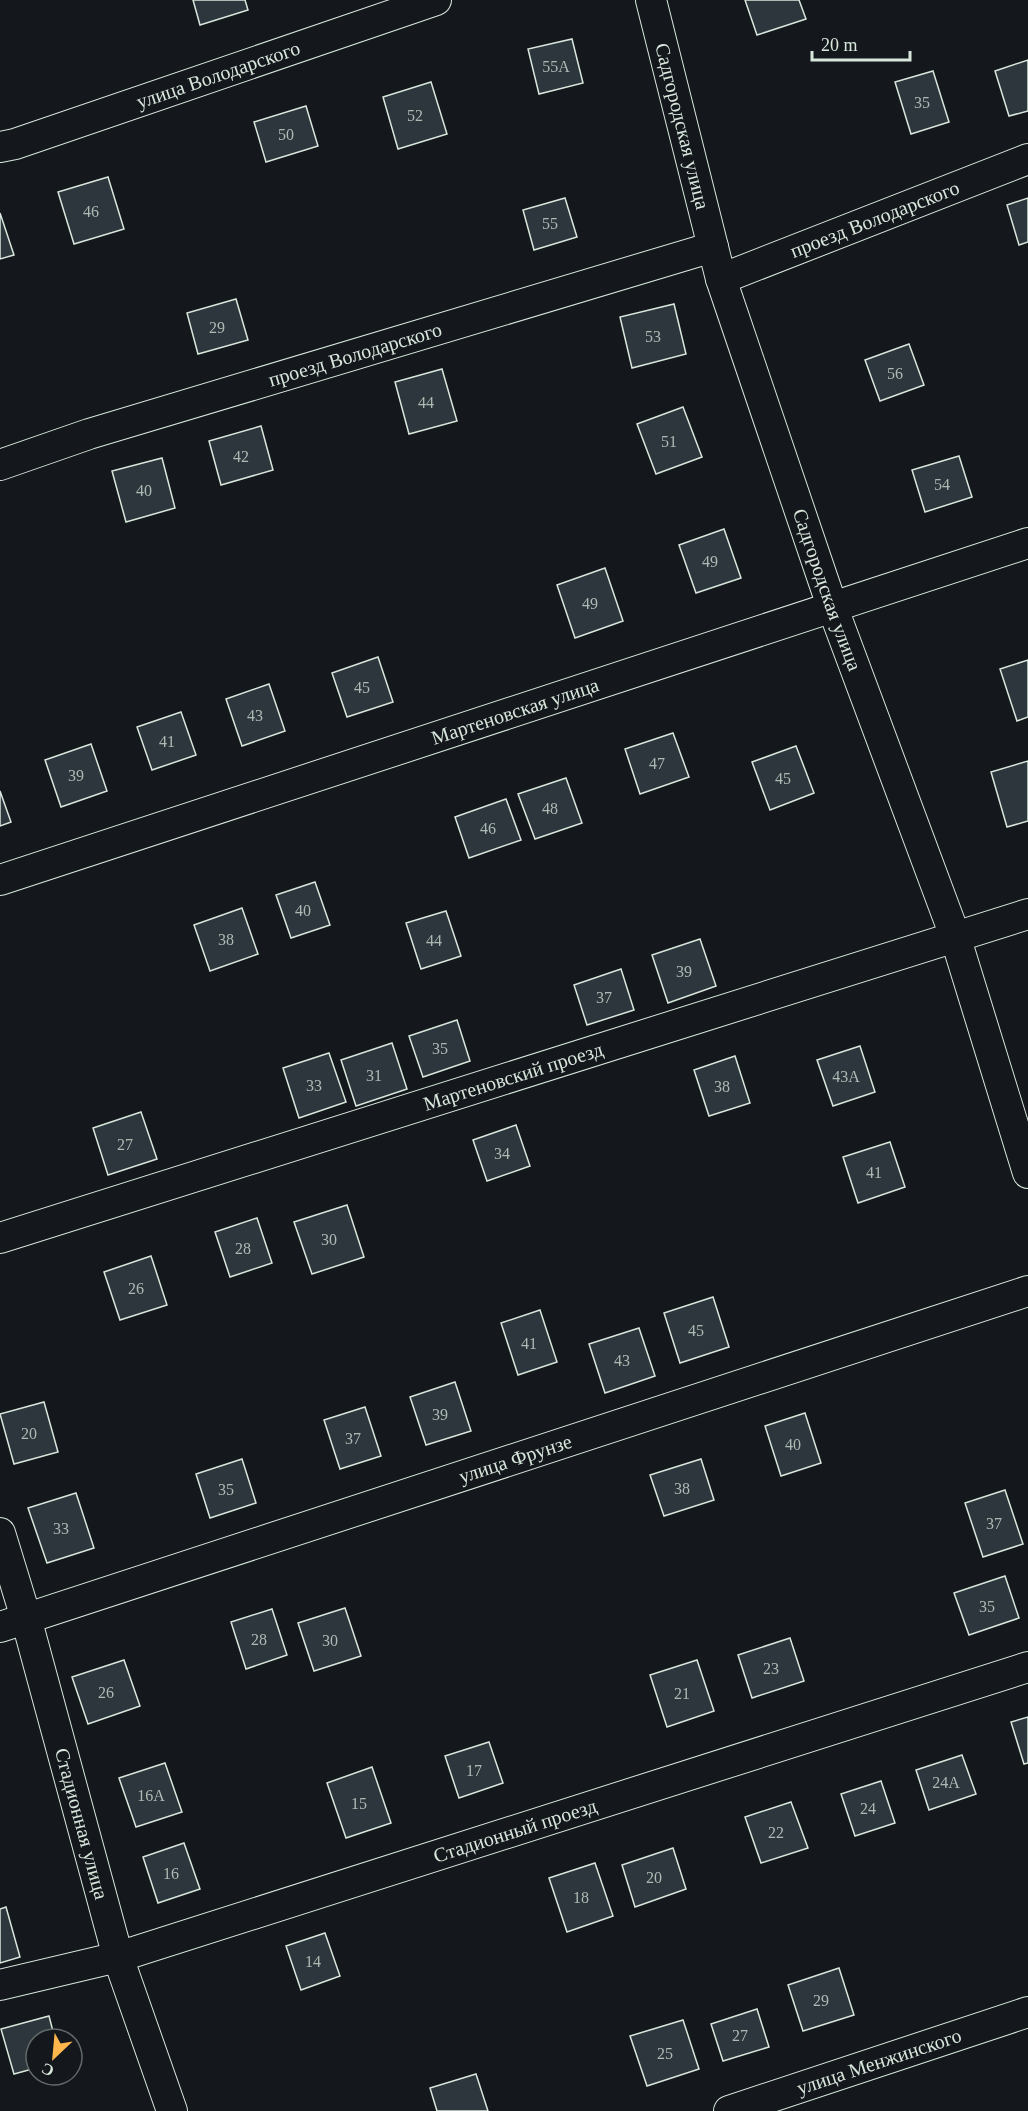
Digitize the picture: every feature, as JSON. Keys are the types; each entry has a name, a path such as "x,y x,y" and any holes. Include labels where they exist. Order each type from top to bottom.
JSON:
{"street":[{"name":"улица Володарского","path":"0,147 15,144 436,0"},
{"name":"Садгородская улица","path":"651,0 721,279 832,606 956,936 1028,1173"},
{"name":"проезд Володарского","path":"721,279 1028,159"},
{"name":"проезд Володарского","path":"0,465 89,434 713,246"},
{"name":"Мартеновская улица","path":"0,880 1028,543"},
{"name":"Мартеновский проезд","path":"0,1238 1028,914"},
{"name":"улица Фрунзе","path":"13,1623 1028,1291"},
{"name":"Стадионная улица","path":"0,1533 13,1623 118,1957 172,2111"},
{"name":"Стадионный проезд","path":"0,1985 118,1957 1028,1666"},
{"name":"улица Менжинского","path":"729,2111 1028,2012"}],"building":[{"path":"193,0 245,0 248,10 200,25"},
{"path":"745,0 799,0 806,19 757,35"},
{"path":"572,39 583,83 539,94 528,49"},
{"path":"1028,60 1028,111 1009,116 995,71"},
{"path":"933,71 949,122 911,134 895,82"},
{"path":"431,82 447,134 398,149 383,97"},
{"path":"306,106 318,146 266,162 254,122"},
{"path":"108,177 124,229 74,244 58,192"},
{"path":"565,198 577,237 534,250 523,210"},
{"path":"1028,198 1028,242 1019,245 1007,205"},
{"path":"0,213 14,255 0,259"},
{"path":"236,299 248,340 198,354 187,313"},
{"path":"674,304 686,354 632,368 620,317"},
{"path":"909,344 924,385 880,401 865,360"},
{"path":"442,369 457,421 409,434 395,382"},
{"path":"683,407 702,457 656,474 637,424"},
{"path":"261,426 273,470 221,485 209,441"},
{"path":"959,456 972,497 925,512 912,470"},
{"path":"162,458 175,508 126,522 112,471"},
{"path":"724,529 741,578 696,593 679,545"},
{"path":"605,568 623,621 575,638 557,585"},
{"path":"378,657 393,702 347,717 332,673"},
{"path":"1028,660 1028,717 1017,721 1000,669"},
{"path":"269,684 285,731 242,746 226,699"},
{"path":"181,712 196,755 152,770 137,727"},
{"path":"673,733 689,777 640,794 625,749"},
{"path":"91,744 107,791 61,807 45,760"},
{"path":"796,746 814,793 770,810 752,762"},
{"path":"1028,761 1028,821 1007,827 991,772"},
{"path":"566,778 582,823 535,839 518,794"},
{"path":"0,791 11,822 0,826"},
{"path":"506,799 521,840 469,858 455,817"},
{"path":"315,882 330,925 291,938 276,895"},
{"path":"242,908 258,954 210,971 194,925"},
{"path":"446,911 461,956 421,969 406,923"},
{"path":"700,939 716,986 668,1003 652,955"},
{"path":"621,969 634,1010 587,1025 574,985"},
{"path":"457,1020 470,1061 423,1077 409,1036"},
{"path":"392,1043 407,1089 356,1106 341,1060"},
{"path":"860,1046 875,1092 833,1106 817,1060"},
{"path":"329,1053 346,1102 299,1118 283,1068"},
{"path":"735,1056 750,1103 709,1116 694,1070"},
{"path":"141,1112 157,1159 108,1175 93,1128"},
{"path":"516,1125 530,1166 487,1181 473,1140"},
{"path":"890,1142 905,1187 858,1203 843,1157"},
{"path":"347,1205 364,1257 312,1274 294,1222"},
{"path":"257,1218 272,1263 230,1277 215,1232"},
{"path":"151,1256 167,1305 120,1320 104,1272"},
{"path":"713,1297 729,1347 680,1363 664,1313"},
{"path":"540,1310 557,1362 518,1375 501,1323"},
{"path":"639,1328 655,1376 605,1393 589,1344"},
{"path":"455,1382 471,1431 426,1445 410,1397"},
{"path":"44,1402 58,1452 14,1464 0,1414"},
{"path":"365,1407 381,1456 340,1469 324,1420"},
{"path":"805,1413 821,1463 781,1476 765,1426"},
{"path":"242,1459 256,1503 210,1518 196,1474"},
{"path":"701,1459 714,1500 664,1516 650,1475"},
{"path":"1005,1490 1023,1544 983,1557 965,1503"},
{"path":"76,1493 94,1548 47,1563 28,1508"},
{"path":"1005,1576 1019,1618 969,1635 954,1593"},
{"path":"345,1608 361,1656 314,1671 298,1623"},
{"path":"272,1609 287,1655 246,1669 231,1622"},
{"path":"790,1638 804,1681 752,1698 738,1655"},
{"path":"124,1660 140,1706 88,1724 72,1677"},
{"path":"697,1660 714,1711 667,1727 650,1675"},
{"path":"1028,1717 1028,1763 1024,1764 1011,1722"},
{"path":"489,1742 503,1783 459,1798 445,1756"},
{"path":"962,1755 976,1794 929,1810 916,1770"},
{"path":"165,1763 182,1812 136,1827 119,1778"},
{"path":"372,1767 391,1823 346,1838 327,1783"},
{"path":"881,1781 895,1823 855,1836 841,1794"},
{"path":"791,1802 808,1848 761,1863 745,1817"},
{"path":"184,1843 200,1889 158,1903 143,1857"},
{"path":"673,1848 686,1889 635,1907 622,1865"},
{"path":"595,1863 613,1916 567,1932 549,1878"},
{"path":"6,1907 20,1957 0,1963 0,1909"},
{"path":"325,1933 340,1976 301,1990 286,1946"},
{"path":"839,1968 854,2015 803,2031 788,1985"},
{"path":"757,2009 769,2047 723,2061 711,2024"},
{"path":"49,2016 52,2027 24,2027 24,2071 14,2074 1,2029"},
{"path":"683,2020 699,2069 647,2086 630,2036"},
{"path":"476,2074 488,2111 437,2111 430,2088"}]}
